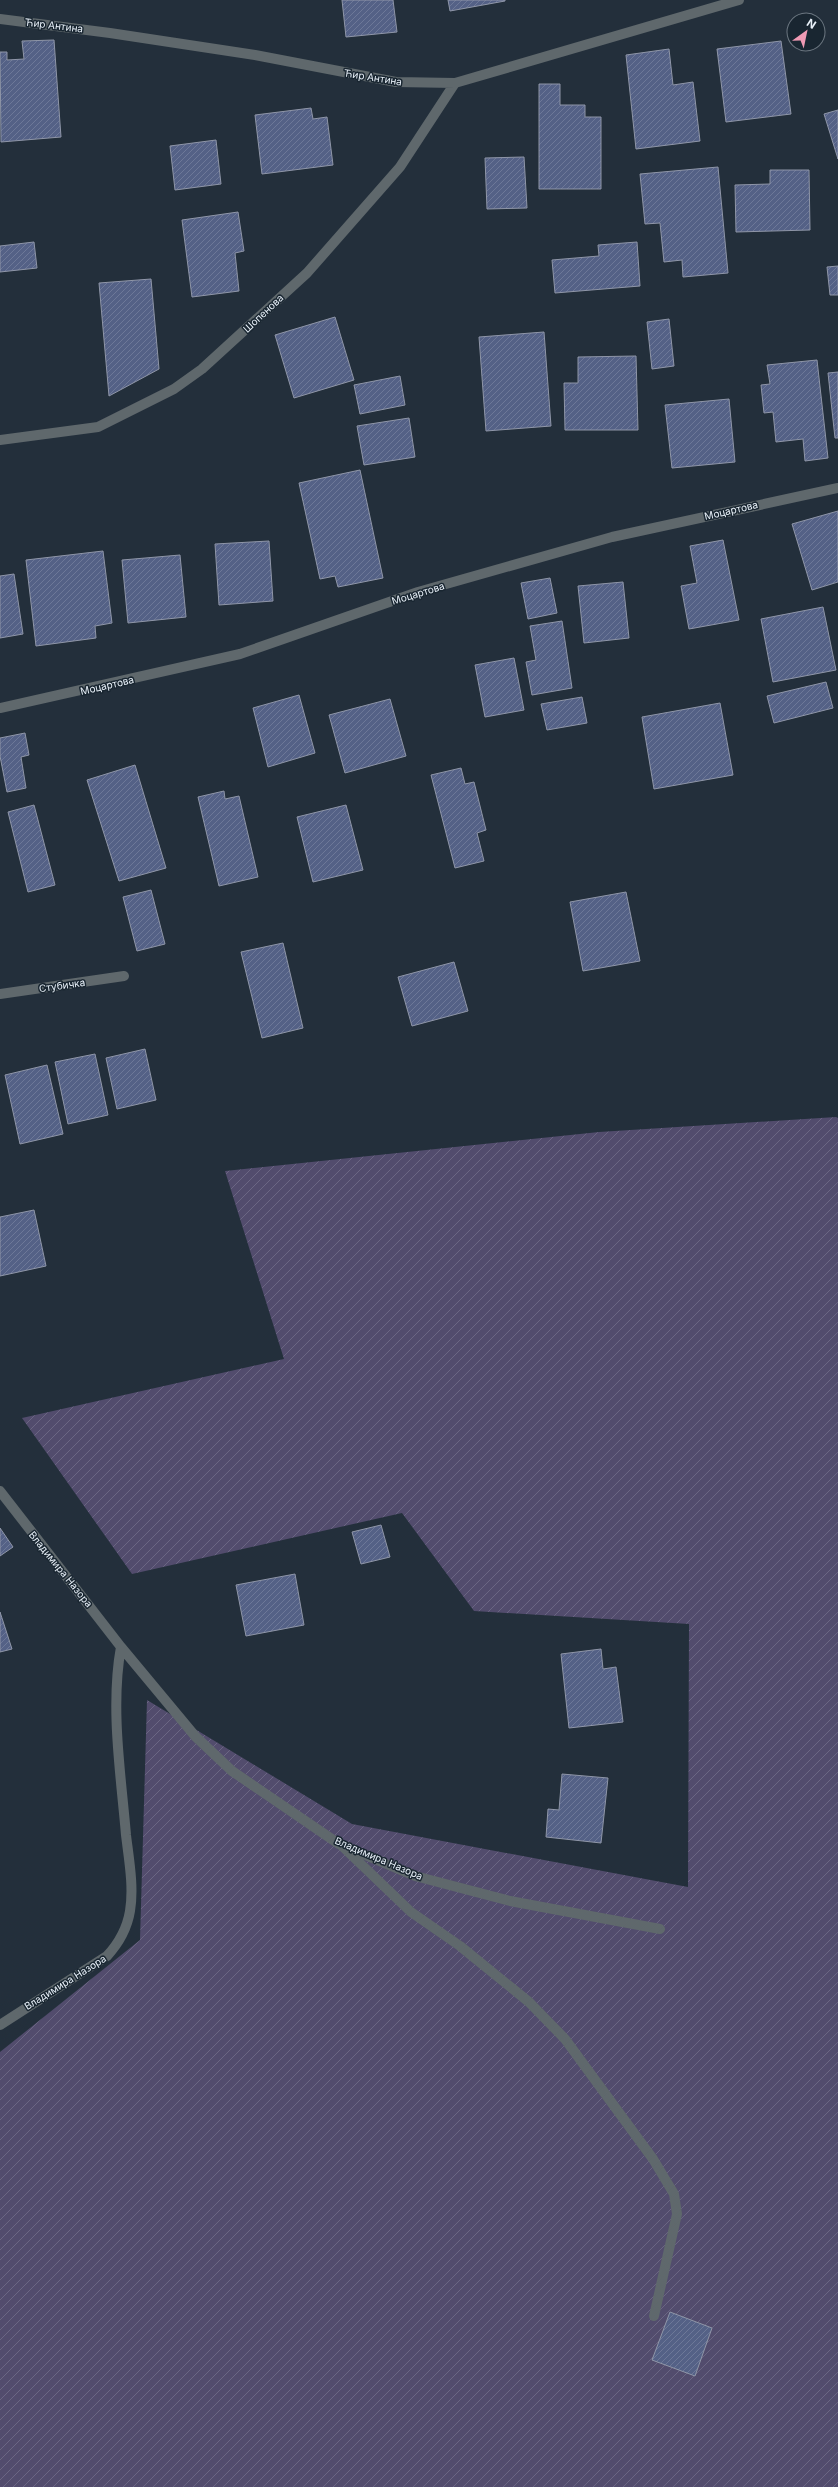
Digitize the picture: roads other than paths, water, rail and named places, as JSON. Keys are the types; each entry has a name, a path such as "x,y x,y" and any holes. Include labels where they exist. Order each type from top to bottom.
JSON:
{"street":[{"name":"Ћир Антина","path":"0,19 110,32 255,55 396,82 455,83 739,0"},
{"name":"Шопенова","path":"0,440 98,427 174,389 202,369 307,273 395,173 455,83"},
{"name":"Моцартова","path":"0,708 240,654 418,592 612,537 838,488"},
{"name":"Стубичка","path":"0,994 124,976"},
{"name":"Владимира Назора","path":"0,1491 121,1647 195,1736 232,1771 339,1844 415,1876 510,1901 660,1929"},
{"name":"Владимира Назора","path":"0,2025 107,1956 118,1943 127,1926 132,1890 121,1776 116,1676 121,1647"},
{"path":"339,1844 412,1912 460,1946 529,2002 565,2039 653,2159 674,2194 677,2214 654,2316"}]}
